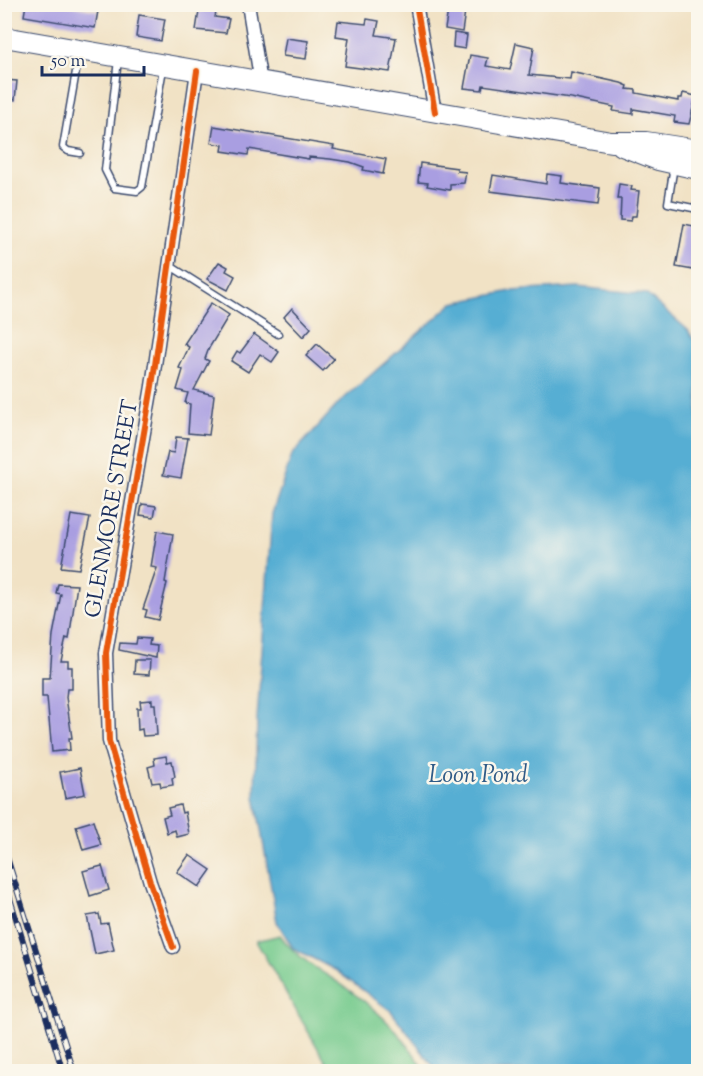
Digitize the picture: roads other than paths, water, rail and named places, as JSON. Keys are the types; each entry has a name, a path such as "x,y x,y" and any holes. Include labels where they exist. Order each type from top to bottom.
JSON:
{"main road":[{"path":"4,37 611,142 654,143 699,150"},
{"path":"611,142 699,169"}],"street":[{"path":"248,4 261,83"},
{"path":"416,4 435,112"},
{"name":"GLENMORE STREET","path":"173,947 117,774 109,741 105,683 106,653 152,386 197,71"}],"lane":[{"path":"79,50 63,147 68,151 80,153"},
{"path":"118,57 105,170 114,188 137,191 142,187 164,65"},
{"path":"675,163 668,203 699,208"},
{"path":"169,265 278,334"}],"water":[{"name":"Loon Pond","path":"578,287 646,294 688,330 698,347 698,1071 437,1071 391,1011 335,970 293,948 277,922 255,796 257,719 272,514 292,455 340,402 453,303 511,291"}],"railway":[{"path":"4,848 74,1072"},
{"path":"4,879 63,1072"}]}
